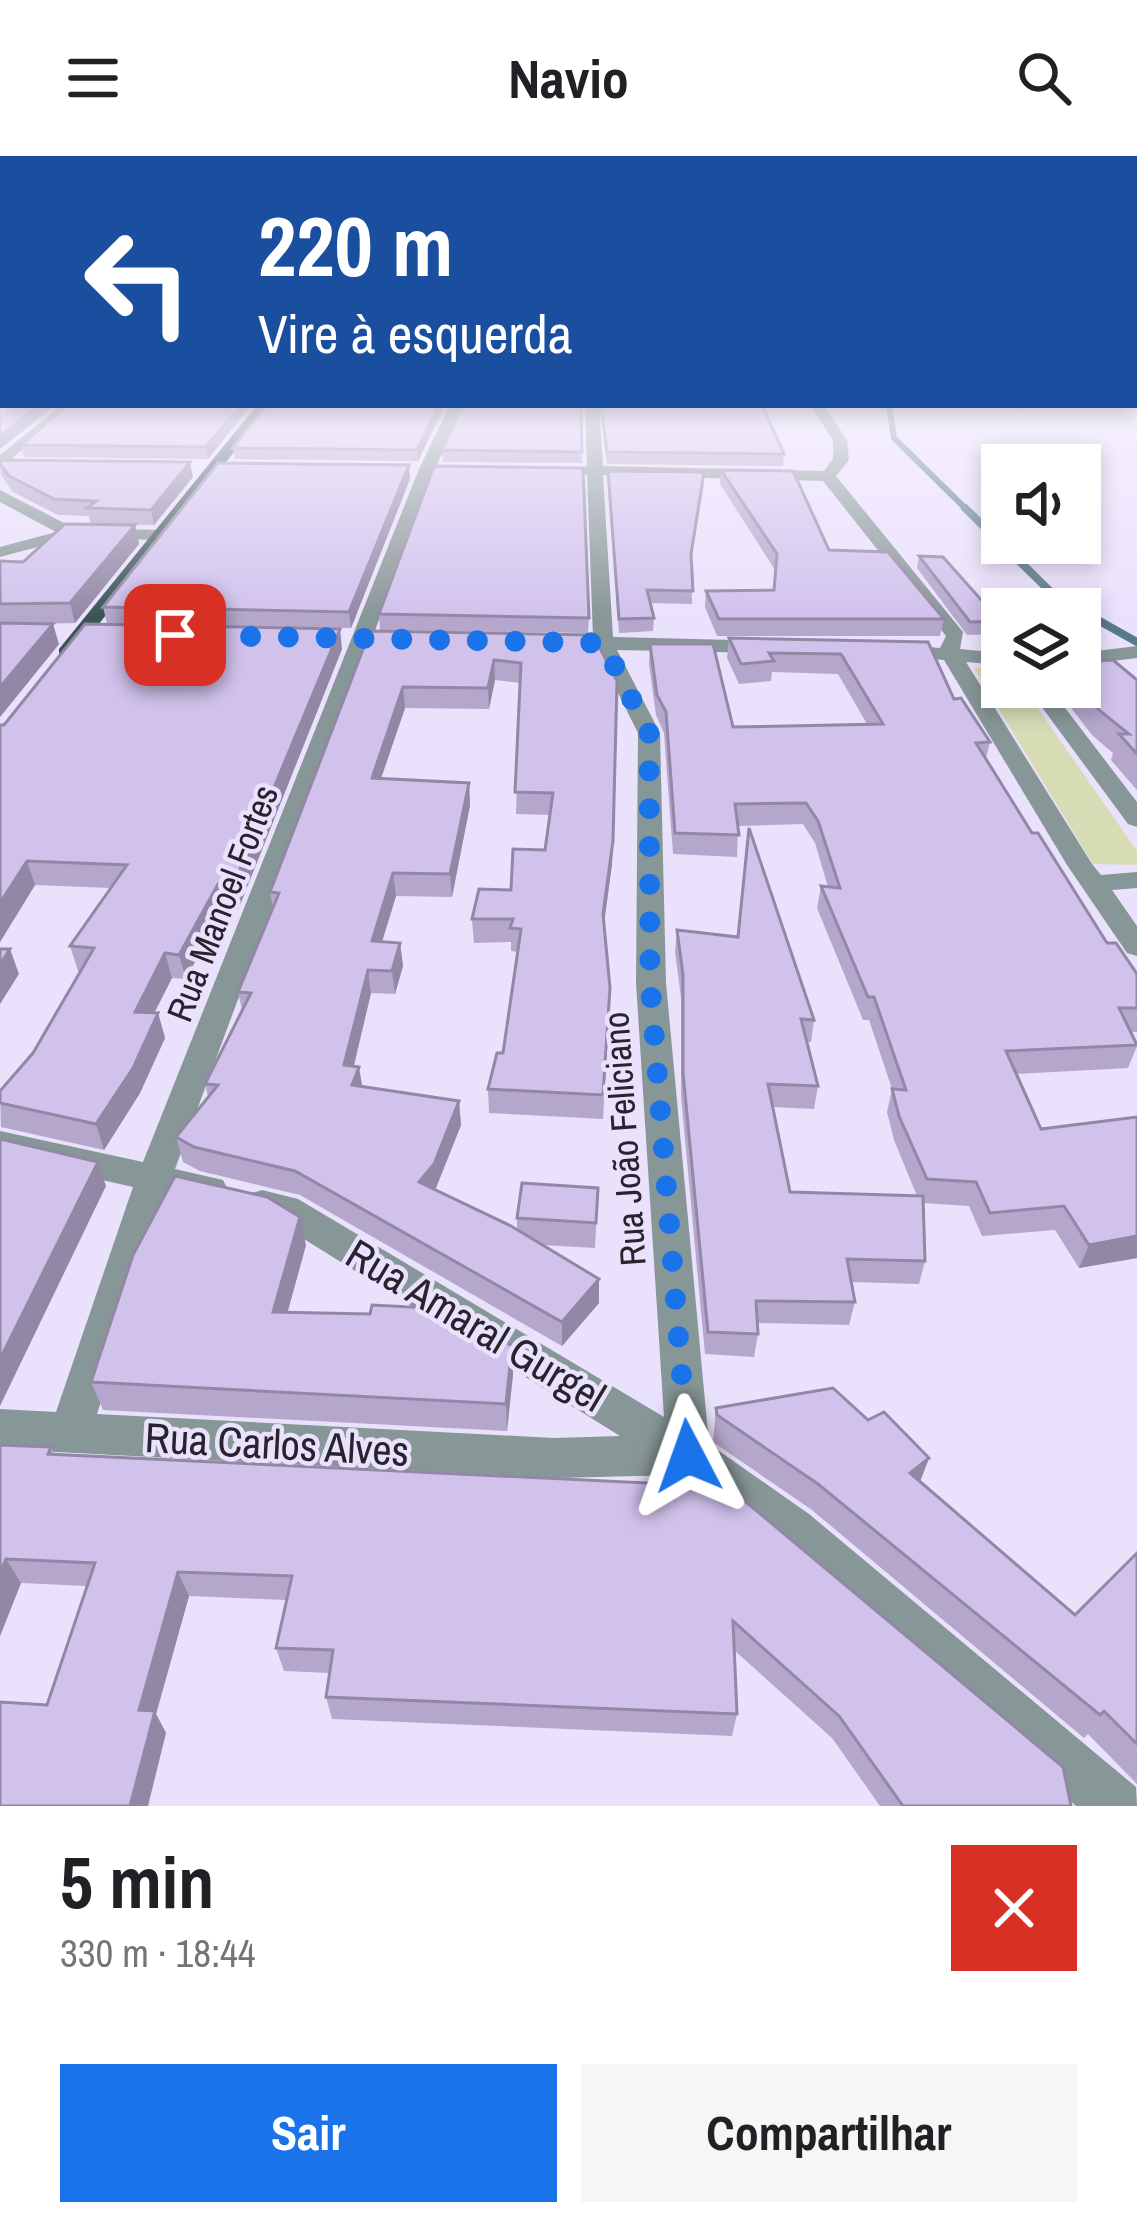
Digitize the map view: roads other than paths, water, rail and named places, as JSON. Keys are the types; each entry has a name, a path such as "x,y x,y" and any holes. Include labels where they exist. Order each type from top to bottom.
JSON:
{"main road":[{"path":"53,669 220,464"}],"street":[{"path":"0,464 24,466"},
{"name":"Rua Manoel Fortes","path":"70,1433 155,1175 428,464"},
{"name":"Rua João Feliciano","path":"596,464 603,643 649,733 650,982 688,1456"},
{"path":"828,476 838,464"},
{"path":"191,470 238,471"},
{"path":"554,470 828,476 956,636 949,651"},
{"path":"0,495 71,533"},
{"path":"0,552 71,533 161,535"},
{"path":"556,642 788,647"},
{"path":"880,650 981,656"},
{"path":"949,651 1137,947"},
{"path":"1101,657 1137,652"},
{"path":"1053,708 1137,819"},
{"path":"1093,884 1137,880"},
{"name":"Rua Amaral Gurgel","path":"0,1144 155,1175 285,1209 688,1456 793,1530 1096,1794"},
{"name":"Rua Carlos Alves","path":"0,1430 554,1458 688,1456"}],"waterway":[{"path":"920,464 968,511"},
{"path":"965,508 1047,588"},
{"path":"1101,622 1137,642"}]}
